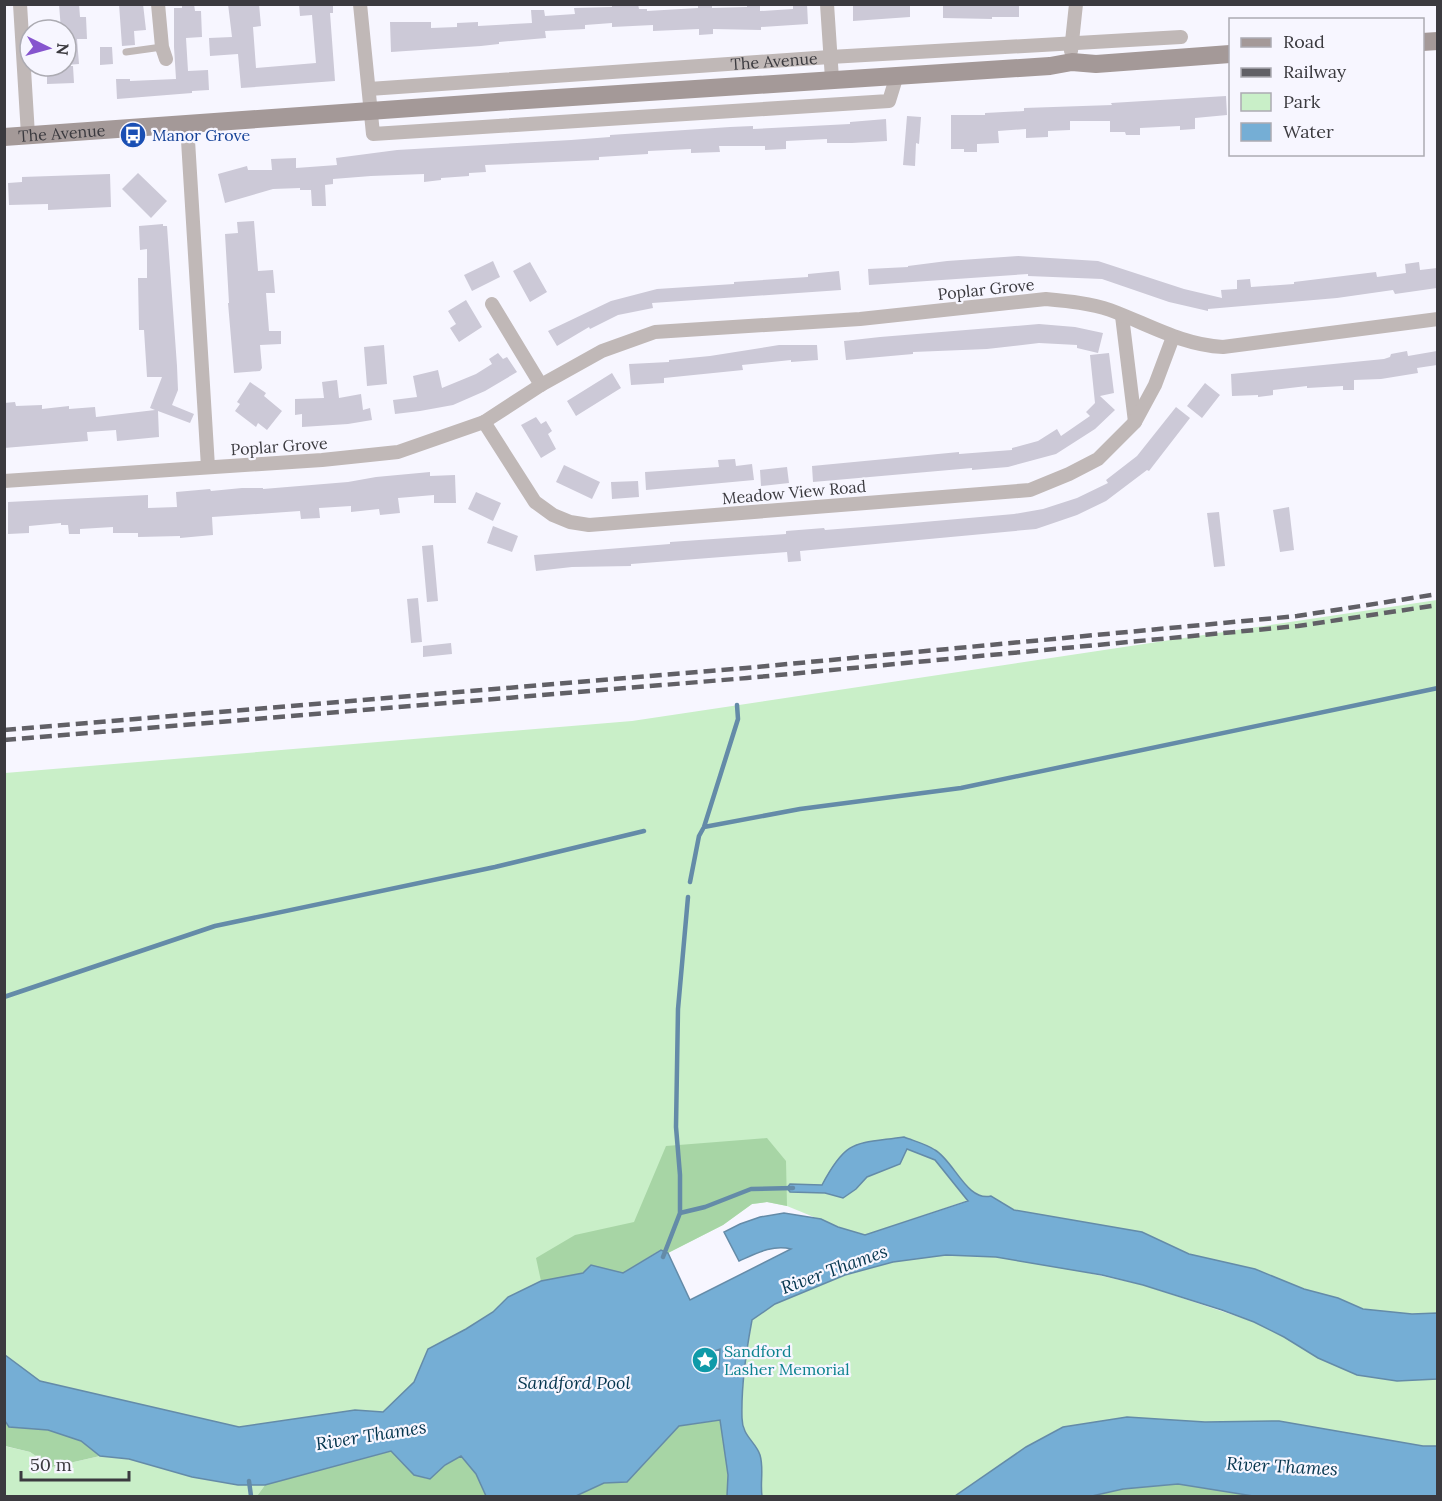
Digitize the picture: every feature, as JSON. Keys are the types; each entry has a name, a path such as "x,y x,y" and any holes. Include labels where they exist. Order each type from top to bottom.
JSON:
{"street":[{"path":"20,4 28,135"},
{"path":"158,4 164,53"},
{"path":"360,4 373,134 889,101 897,75"},
{"path":"827,4 832,79"},
{"path":"1071,53 1077,4"},
{"name":"The Avenue","path":"369,89 830,57 1071,53 1181,37"},
{"name":"The Avenue","path":"4,136 1050,66 1071,53"},
{"name":"The Avenue","path":"1071,53 1096,64 1229,54"},
{"path":"187,124 208,467"},
{"name":"Poplar Grove","path":"4,481 322,460 398,452 484,422 602,351 655,332 860,319 1046,299 1109,310 1173,337 1223,347 1437,320"},
{"path":"492,304 541,386"},
{"path":"1122,316 1135,422"},
{"name":"Meadow View Road","path":"484,422 535,502 553,515 570,522 589,525 1030,490 1098,459 1135,422 1155,385 1173,337"}],"lane":[{"path":"126,51 164,53"}],"green space":[{"path":"1437,600 1437,1313 1412,1314 1363,1309 1255,1269 1189,1254 1142,1232 1014,1210 991,1196 963,1202 865,1235 838,1227 787,1206 767,1202 752,1204 723,1225 668,1253 660,1250 623,1273 591,1265 583,1273 541,1281 508,1297 493,1312 428,1349 414,1382 383,1412 355,1410 239,1427 40,1381 5,1355 5,773 632,721"},
{"path":"767,1138 786,1161 787,1206 767,1202 752,1204 723,1225 668,1253 660,1250 623,1273 591,1265 583,1273 541,1281 536,1258 575,1235 634,1222 666,1146"},
{"path":"946,1255 996,1257 1042,1263 1143,1285 1254,1322 1318,1358 1397,1381 1437,1379 1437,1446 1423,1446 1279,1421 1205,1422 1127,1417 1062,1427 1026,1447 955,1496 762,1496 760,1455 744,1430 742,1418 743,1381 752,1320 775,1304 846,1275 893,1262"},
{"path":"721,1420 728,1475 727,1496 576,1496 604,1483 627,1482 679,1426"},
{"path":"4,1421 9,1427 48,1430 81,1441 100,1456 52,1467 30,1452 5,1446"},
{"path":"4,1446 30,1452 52,1467 100,1456 129,1459 192,1477 238,1485 265,1485 257,1496 5,1496"},
{"path":"391,1451 414,1475 429,1479 445,1465 461,1456 476,1474 486,1496 257,1496 265,1485"},
{"path":"1178,1484 1253,1496 1093,1496 1123,1489"}],"water":[{"path":"904,1137 924,1144 942,1155 975,1193 991,1196 1014,1210 1142,1232 1189,1254 1255,1269 1363,1309 1412,1314 1437,1313 1437,1379 1397,1381 1357,1375 1318,1358 1254,1322 1143,1285 1102,1275 996,1257 946,1255 893,1262 845,1275 775,1304 752,1320 744,1369 742,1418 744,1430 760,1455 762,1496 727,1496 728,1475 720,1420 679,1426 627,1482 604,1483 576,1496 486,1496 476,1474 461,1456 445,1465 430,1479 414,1475 391,1451 265,1485 238,1485 192,1477 129,1459 100,1456 81,1441 48,1430 9,1427 5,1421 5,1355 40,1381 239,1427 355,1410 383,1412 414,1382 428,1349 493,1312 508,1297 541,1281 583,1273 591,1265 623,1273 661,1250 668,1253 690,1300 791,1249 771,1249 739,1261 724,1232 740,1224 760,1217 784,1213 821,1219 865,1235 968,1201 935,1160 907,1149 900,1164 867,1177 843,1198 825,1193 790,1192 787,1188 790,1184 822,1185 838,1159 854,1146","holes":["720,1349 719,1369 701,1363 703,1355"]},
{"name":"River Thames","path":"1127,1417 1205,1422 1279,1421 1423,1446 1437,1446 1437,1496 1253,1496 1178,1484 1123,1489 1092,1496 955,1496 1026,1447 1063,1427"}],"building":[{"path":"59,4 79,4 80,17 86,17 87,39 78,39 78,18 60,18"},
{"path":"119,4 143,4 146,30 134,31 135,45 122,46"},
{"path":"182,4 194,4 195,11 201,11 202,37 186,38 188,71 208,70 209,90 117,99 116,79 130,79 130,81 176,79 174,8 182,8"},
{"path":"228,4 259,4 261,26 253,27 256,68 316,63 312,15 300,16 299,4 333,4 333,13 330,13 335,81 241,88 238,54 210,56 209,38 232,37"},
{"path":"612,4 638,4 639,9 647,9 647,11 698,8 698,4 712,4 712,8 747,7 747,4 760,4 760,11 793,9 793,4 807,4 808,24 761,27 761,30 713,29 713,34 699,35 699,29 653,31 653,25 612,27 612,23 585,25 585,29 545,31 546,38 481,46 391,52 390,22 431,22 431,28 457,27 457,23 478,22 478,26 532,23 531,10 544,10 545,16 575,14 574,8 612,7"},
{"path":"853,4 910,4 910,17 853,21"},
{"path":"943,4 1019,4 1019,17 943,18"},
{"path":"100,47 112,47 113,64 100,65"},
{"path":"47,78 74,78 74,83 47,84"},
{"path":"1226,96 1227,115 1195,118 1195,129 1180,130 1180,126 1140,128 1140,135 1126,135 1125,132 1110,132 1110,121 1070,121 1070,130 1048,131 1048,137 1026,138 1026,129 998,131 999,143 977,144 977,152 951,149 951,115 985,115 985,113 1024,111 1024,108 1112,105 1111,103"},
{"path":"907,116 921,117 919,144 916,143 915,166 903,165"},
{"path":"886,119 887,141 827,143 827,139 786,141 786,149 765,150 765,146 719,146 720,152 691,153 691,149 648,151 648,154 599,157 599,160 485,165 486,172 424,182 424,174 333,179 333,184 325,185 326,206 312,206 311,190 300,190 300,188 273,189 225,203 218,174 247,166 248,170 272,170 271,159 296,158 296,168 337,165 336,158 397,150 571,140 610,137 610,135 730,127 753,126 753,129 850,124 850,122"},
{"path":"138,173 167,201 151,218 122,189"},
{"path":"110,174 111,207 48,210 48,204 9,205 8,183 22,182 22,177"},
{"path":"254,221 258,271 273,270 275,293 266,293 269,331 281,331 281,344 260,345 262,368 260,371 234,373 225,234 238,233 237,222"},
{"path":"163,224 167,226 177,366 178,390 172,405 194,414 190,423 158,411 159,437 117,441 116,430 87,432 88,441 4,448 4,403 15,402 16,406 42,405 42,409 69,406 69,409 95,407 96,417 155,410 150,408 162,377 147,377 144,330 139,330 138,278 147,278 147,249 140,250 139,226"},
{"path":"1018,256 1098,261 1184,289 1222,298 1221,290 1237,289 1237,280 1250,279 1251,287 1294,284 1294,282 1376,272 1377,277 1406,273 1405,264 1419,262 1420,270 1437,268 1437,288 1395,294 1393,290 1337,298 1208,309 1208,311 1169,302 1102,279 1028,276 1028,274 869,285 868,269"},
{"path":"493,261 500,277 472,291 464,275"},
{"path":"530,262 547,292 530,302 513,271"},
{"path":"839,271 841,290 652,303 653,308 618,315 590,329 589,327 557,346 548,331 611,301 657,289 808,277 808,274"},
{"path":"466,300 482,327 459,342 450,328 456,324 448,311"},
{"path":"1039,324 1075,327 1103,333 1098,353 1077,348 1077,345 1039,343 987,349 913,352 913,354 846,360 844,341"},
{"path":"384,345 387,384 367,386 364,347"},
{"path":"779,345 817,345 818,360 742,365 743,370 664,378 664,383 631,385 629,364 669,362 669,360"},
{"path":"1407,351 1408,356 1437,351 1437,365 1417,368 1418,373 1381,379 1354,380 1354,390 1343,390 1343,386 1307,388 1307,386 1273,390 1273,395 1258,397 1258,395 1232,396 1231,374 1384,359 1390,357 1391,354"},
{"path":"498,353 503,359 507,357 517,372 485,391 453,405 395,414 393,400 417,397 413,376 438,370 442,388 476,374 492,364 489,359"},
{"path":"1109,353 1114,393 1100,396 1115,410 1095,429 1056,454 1008,467 813,482 812,466 959,452 959,454 1012,450 1012,448 1038,441 1057,429 1061,436 1090,416 1086,412 1095,403 1090,355"},
{"path":"612,373 621,388 576,416 567,401"},
{"path":"337,380 339,398 361,394 363,410 370,408 372,420 302,427 302,414 295,415 295,399 324,398 322,382"},
{"path":"250,382 266,393 264,396 282,411 267,430 258,423 256,427 235,411 240,404 237,402"},
{"path":"1205,383 1220,395 1202,418 1187,406"},
{"path":"1176,407 1190,418 1149,471 1147,470 1106,501 1077,515 1036,529 800,551 801,561 788,562 787,552 631,564 631,566 572,567 536,571 534,555 786,534 786,531 824,528 825,530 1014,514 1043,509 1077,498 1108,483 1106,480 1137,456"},
{"path":"536,417 541,424 546,421 552,431 548,434 556,449 541,458 521,425"},
{"path":"735,459 736,466 752,464 754,480 646,490 645,472 719,467 718,460"},
{"path":"564,465 600,482 592,499 556,482"},
{"path":"787,467 789,483 761,486 760,470"},
{"path":"430,472 430,476 455,475 456,503 434,503 434,495 398,498 400,513 380,515 379,509 351,512 351,506 319,508 320,518 301,519 300,511 212,517 213,535 180,538 180,536 138,537 138,533 113,533 113,527 80,529 80,534 69,534 68,525 61,525 61,523 29,526 29,533 8,534 8,502 148,495 148,508 177,507 176,492 210,489 211,491 242,488 263,489"},
{"path":"638,481 639,497 612,499 611,482"},
{"path":"476,492 501,503 493,521 468,509"},
{"path":"1289,507 1294,550 1280,552 1273,510"},
{"path":"1219,512 1225,566 1214,567 1207,513"},
{"path":"493,526 518,536 512,552 487,543"},
{"path":"433,545 438,601 427,602 422,546"},
{"path":"418,598 422,642 411,643 407,599"},
{"path":"451,643 452,654 423,657 423,646"}],"waterway":[{"path":"704,827 800,809 961,788 1438,688"},
{"path":"690,882 699,836 704,827 738,719 737,705"},
{"path":"4,997 215,926 495,867 644,831"},
{"path":"663,1257 680,1213 676,1127 678,1009 688,897"},
{"path":"680,1213 705,1207 751,1189 793,1188"},
{"path":"249,1481 251,1496"}],"railway":[{"path":"4,730 746,668 1297,616 1438,594"},
{"path":"4,740 747,678 1298,626 1438,605"}],"place":[{"name":"Manor Grove","path":"133,135"},
{"name":"Sandford Lasher Memorial","path":"705,1360"}],"water label":[{"name":"Sandford Pool","path":"574,1382"}]}
